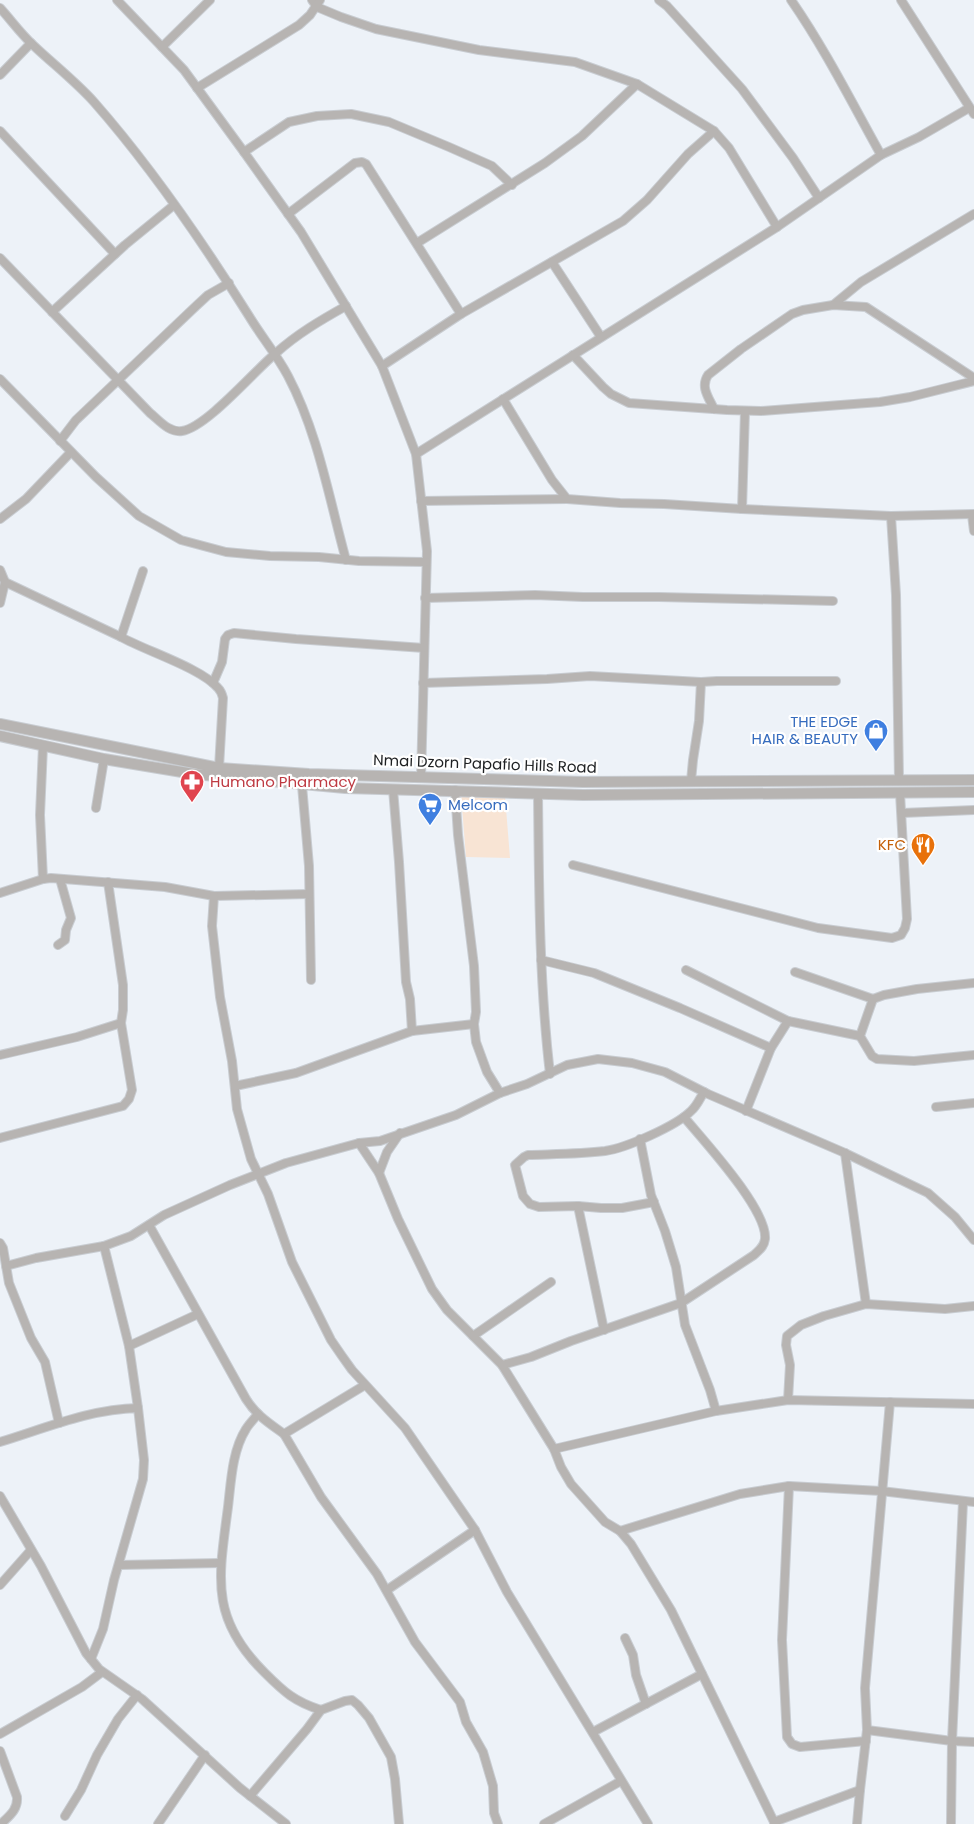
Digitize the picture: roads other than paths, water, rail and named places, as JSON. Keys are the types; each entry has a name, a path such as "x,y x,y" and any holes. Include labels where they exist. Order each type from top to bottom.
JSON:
{"street":[{"path":"117,0 184,70 244,152 301,232 382,366 416,454 421,501 426,562 421,778"},
{"path":"162,47 210,0"},
{"path":"659,0 667,6 742,89 793,158 819,198"},
{"path":"791,0 838,77 881,155"},
{"path":"416,454 777,227 881,155 972,111 901,0"},
{"path":"197,88 285,35 310,15 316,2 341,18 376,29 479,50 575,62 637,84 714,131 729,148 777,227"},
{"path":"0,8 31,44 72,79 119,131 229,283 249,317 275,354 288,376 310,428 346,560"},
{"path":"0,75 31,44"},
{"path":"417,243 512,185 582,136 637,84"},
{"path":"244,152 289,122 317,116 351,114 389,122 449,147 492,166 512,185"},
{"path":"0,131 115,254"},
{"path":"382,366 461,314 623,221 647,200 688,154 714,131"},
{"path":"288,214 355,163 362,162 366,164 461,314"},
{"path":"52,312 148,225 174,205"},
{"path":"834,305 860,282 974,214"},
{"path":"0,258 167,428 180,432 191,429 212,412 301,332 346,306"},
{"path":"552,262 601,337"},
{"path":"60,441 76,420 118,379 208,295 229,283"},
{"path":"714,410 704,389 704,381 708,375 741,349 792,314 803,310 834,305 866,307 974,379"},
{"path":"573,355 611,394 629,403 745,412 880,402 910,397 974,379"},
{"path":"0,380 96,477 139,516 182,540 226,552 270,556 319,556 346,560 426,562"},
{"path":"503,399 552,480 567,499"},
{"path":"742,509 745,412"},
{"path":"0,519 26,499 71,452"},
{"path":"421,501 567,499 891,516 973,515 974,531"},
{"path":"891,516 896,595 899,780"},
{"path":"0,570 5,582 0,603"},
{"path":"121,638 143,571"},
{"path":"5,582 87,620 136,646 188,668 213,683 220,690 223,698 219,768"},
{"path":"425,598 535,595 833,601"},
{"path":"213,683 222,662 225,639 228,634 234,633 424,648"},
{"path":"423,683 590,676 701,682 717,680 836,681"},
{"path":"691,781 699,721 701,682"},
{"name":"Nmai Dzorn Papafio Hills Road","path":"0,724 219,768 301,774 583,782 974,780"},
{"name":"Nmai Dzorn Papafio Hills Road","path":"0,736 104,758 194,774 302,785 583,795 763,792 974,792"},
{"path":"43,879 40,815 44,746"},
{"path":"96,808 104,758"},
{"path":"301,774 309,866 311,980"},
{"path":"393,789 400,862 406,982 410,999 412,1031"},
{"path":"455,790 458,835 474,966 476,1012 474,1024 476,1042 487,1072 500,1093"},
{"path":"538,793 539,920 546,1044 550,1074"},
{"path":"573,865 818,928 892,938 901,935 907,919 900,793"},
{"path":"902,813 974,810"},
{"path":"0,892 43,879 60,879 165,887 214,896 309,894"},
{"path":"58,945 65,940 66,930 71,918 60,879"},
{"path":"0,1138 123,1106 129,1099 132,1090 121,1023 123,1005 122,985 108,882"},
{"path":"214,896 212,926 220,997 232,1062 237,1109 251,1159 281,1228 292,1262 331,1340 352,1370 405,1428 475,1530 507,1592 648,1824"},
{"path":"541,960 594,973 771,1048"},
{"path":"686,970 788,1022 860,1036 872,1056 877,1059 914,1061 974,1055"},
{"path":"795,972 873,999 917,989 974,984"},
{"path":"860,1036 873,999"},
{"path":"746,1110 771,1048 788,1022"},
{"path":"0,1055 77,1037 121,1023"},
{"path":"234,1086 296,1073 412,1031 474,1024"},
{"path":"6,1266 36,1258 104,1246 132,1236 164,1215 286,1163 358,1143 380,1141 456,1115 500,1093 512,1090 567,1065 598,1059 632,1062 665,1072 704,1092 928,1193 955,1217 974,1240"},
{"path":"654,1202 622,1208 539,1207 530,1204 523,1196 516,1165 528,1155 607,1151 640,1139 666,1128 684,1117 693,1109 704,1092"},
{"path":"936,1107 974,1103"},
{"path":"502,1365 531,1357 571,1340 681,1303 754,1255 763,1246 765,1238 763,1224 745,1192 684,1117"},
{"path":"379,1172 387,1152 400,1133"},
{"path":"640,1139 651,1195 666,1231 676,1267 685,1326 710,1390 716,1411"},
{"path":"358,1143 379,1172 398,1219 432,1289 447,1310 502,1365 554,1449 570,1484 605,1522 620,1531 631,1544 671,1610 774,1823 860,1790"},
{"path":"845,1154 866,1304"},
{"path":"578,1206 604,1330"},
{"path":"149,1225 246,1399 258,1414 284,1434 321,1496 377,1574 415,1642 460,1702 466,1722 483,1752 493,1786 494,1813 498,1824"},
{"path":"0,1243 3,1248 9,1283 25,1324 46,1362 59,1423"},
{"path":"91,1659 103,1629 144,1471 138,1408 129,1346 104,1246"},
{"path":"473,1336 551,1282"},
{"path":"788,1400 790,1365 786,1344 787,1336 801,1325 866,1304 946,1309 974,1306"},
{"path":"129,1346 198,1314"},
{"path":"284,1434 365,1385"},
{"path":"554,1449 716,1411 788,1400 974,1404"},
{"path":"857,1824 867,1730 865,1688 890,1402"},
{"path":"0,1442 59,1423 117,1408 138,1408"},
{"path":"258,1414 246,1429 240,1442 232,1474 221,1563 224,1609 229,1625 241,1647 257,1665 296,1701 321,1710"},
{"path":"620,1531 740,1494 789,1486 881,1491 974,1502"},
{"path":"789,1486 782,1640 787,1737 792,1744 800,1747 866,1741"},
{"path":"0,1496 41,1566 83,1648 102,1672 138,1695 250,1796 286,1824"},
{"path":"951,1824 952,1741 964,1502"},
{"path":"387,1590 475,1530"},
{"path":"0,1585 31,1550"},
{"path":"119,1565 221,1563"},
{"path":"625,1638 633,1655 636,1675 646,1704"},
{"path":"0,1734 82,1687 102,1672"},
{"path":"593,1732 702,1674"},
{"path":"65,1816 81,1790 97,1755 118,1719 138,1695"},
{"path":"250,1796 321,1710 352,1700 368,1718 391,1757 399,1824"},
{"path":"867,1730 974,1742"},
{"path":"0,1750 18,1804 15,1810 1,1824"},
{"path":"158,1824 205,1755"},
{"path":"544,1824 621,1781"}],"place":[{"name":"THE EDGE HAIR & BEAUTY","path":"876,752"},
{"name":"Humano Pharmacy","path":"192,803"},
{"name":"Melcom","path":"430,826"},
{"name":"KFC","path":"923,866"}]}
